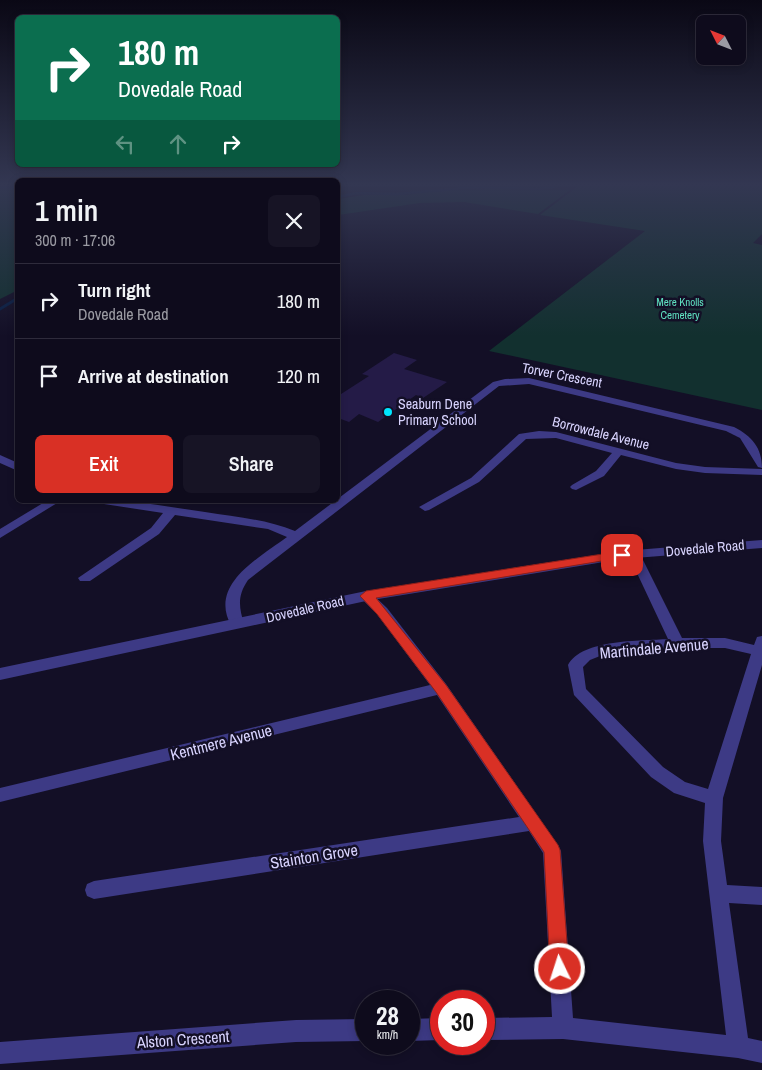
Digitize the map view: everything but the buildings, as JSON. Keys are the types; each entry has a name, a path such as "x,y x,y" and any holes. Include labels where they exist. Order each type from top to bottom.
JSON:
{"street":[{"name":"Torver Crescent","path":"340,502 489,388 505,382 529,381 730,429 744,436 762,465"},
{"name":"Borrowdale Avenue","path":"425,507 475,480 523,436 539,434 556,435 676,466 705,470 762,472"},
{"path":"576,487 596,478 607,468 618,452"},
{"path":"0,458 15,466"},
{"path":"0,534 51,503"},
{"path":"124,503 271,526 295,536"},
{"name":"Torver Crescent","path":"237,624 231,601 233,590 243,577 338,503"},
{"path":"85,578 155,530 172,510"},
{"name":"Dovedale Road","path":"0,674 366,596 634,554 762,544"},
{"path":"634,554 676,643"},
{"path":"366,596 382,611 441,688 552,850 563,1028"},
{"name":"Martindale Avenue","path":"714,798 680,788 657,772 579,691 575,665 585,656 598,651 676,643 725,643 760,646 714,798 712,840 738,1047"},
{"name":"Kentmere Avenue","path":"0,795 441,688"},
{"name":"Stainton Grove","path":"94,890 533,823"},
{"path":"718,892 762,896"},
{"path":"495,1029 563,1028 738,1047 762,1052"},
{"name":"Alston Crescent","path":"0,1053 296,1031 355,1030"}],"green space":[{"path":"0,236 15,236 15,292 0,299"},
{"name":"Mere Knolls Cemetery","path":"639,236 760,236 753,243 762,245 762,410 489,351"}],"waterway":[{"path":"0,309 15,300"}],"place":[{"name":"Seaburn Dene Primary School","path":"388,412"}],"route":[{"path":"560,969 552,850 441,688 382,611 366,596 622,555"}]}
